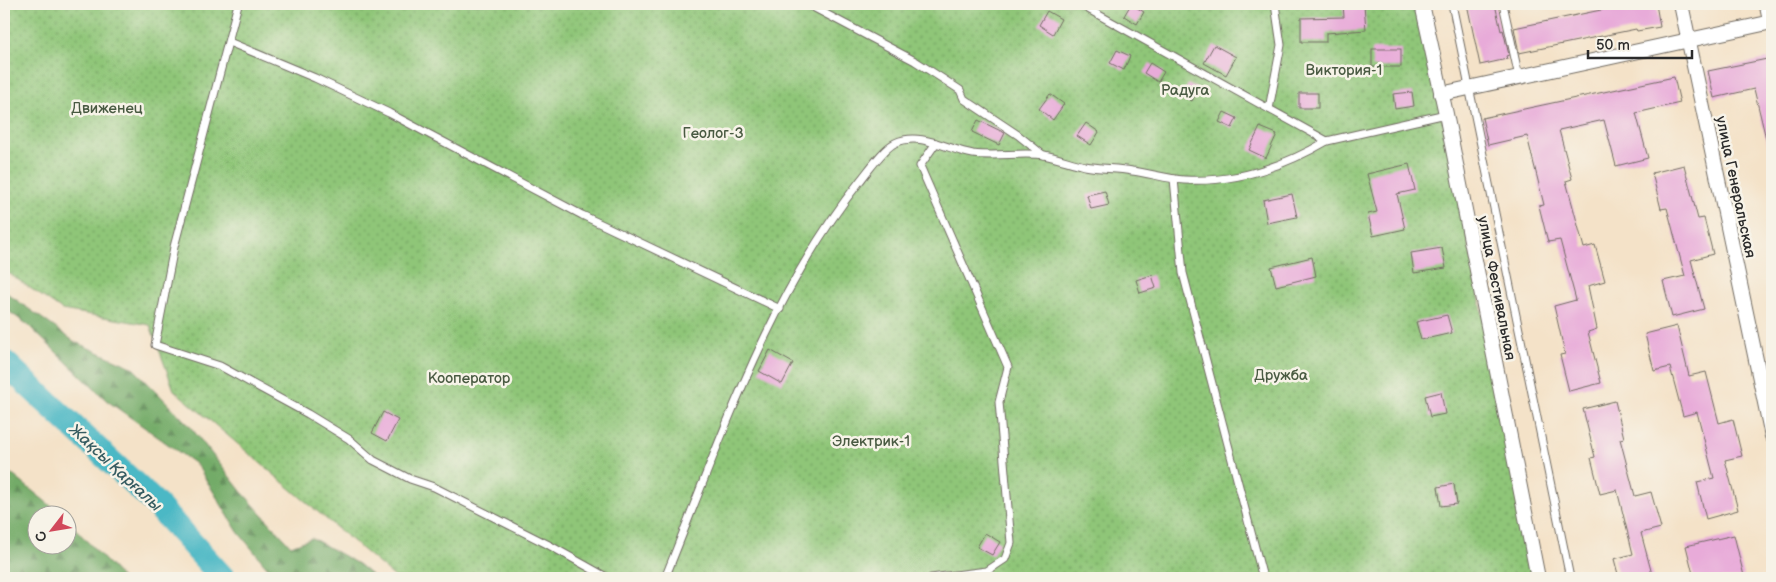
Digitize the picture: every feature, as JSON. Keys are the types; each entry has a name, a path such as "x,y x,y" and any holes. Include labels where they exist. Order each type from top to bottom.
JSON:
{"street":[{"name":"улица Фестивальная","path":"1422,4 1446,114 1538,578"},
{"name":"улица Генеральская","path":"1680,4 1772,436"},
{"path":"1441,94 1770,23"}],"lane":[{"path":"238,4 174,247 155,345 220,366 349,439 373,460 410,480 434,487 547,544 608,578"},
{"path":"807,4 915,61 960,90 964,100 1018,134 1043,155"},
{"path":"1079,4 1327,141"},
{"path":"1269,109 1281,45 1275,4"},
{"path":"1452,4 1570,578"},
{"path":"1503,4 1519,78"},
{"path":"1763,4 1770,23"},
{"path":"229,42 316,78 388,112 582,215 780,309"},
{"path":"665,578 734,404 780,309 807,258 847,198 875,162 893,143 909,138 936,143 972,154 1043,155 1087,166 1130,170 1174,179 1222,180 1263,171 1302,156 1327,141 1446,114"},
{"path":"931,578 986,571 1006,559 1011,543 999,402 1008,367 920,166 936,143"},
{"path":"1174,179 1183,273 1263,578"}],"green space":[{"path":"4,4 1422,4 1534,578 396,578 174,390 150,325 62,310 4,270"},
{"path":"4,291 75,342 132,367 189,425 241,491 291,546 312,538 358,564 375,578 276,578 238,532 197,465 106,400 28,325 4,308"},
{"path":"4,468 49,504 28,504 28,554 78,554 78,532 122,578 4,578"}],"building":[{"path":"1131,4 1144,12 1137,24 1124,16"},
{"path":"1343,4 1364,4 1366,30 1326,33 1326,42 1301,42 1301,18 1344,17"},
{"path":"1467,4 1495,4 1509,55 1506,56 1507,59 1480,65"},
{"path":"1630,4 1656,4 1660,27 1637,31 1636,29 1519,53 1514,28"},
{"path":"1047,11 1061,19 1053,34 1039,25"},
{"path":"1214,45 1236,57 1226,75 1204,63"},
{"path":"1372,49 1401,49 1401,67 1372,67"},
{"path":"1117,50 1130,56 1124,70 1110,63"},
{"path":"1772,58 1772,146 1768,147 1754,89 1714,98 1708,71"},
{"path":"1150,63 1164,72 1158,82 1144,73"},
{"path":"1674,77 1680,103 1636,113 1648,158 1616,166 1604,120 1559,130 1572,179 1566,181 1584,248 1595,245 1605,281 1588,286 1597,329 1588,332 1601,383 1569,391 1560,355 1565,354 1554,306 1576,300 1560,240 1548,242 1539,206 1544,205 1527,136 1488,145 1482,118"},
{"path":"1188,84 1198,89 1192,101 1182,96"},
{"path":"1412,92 1414,106 1395,109 1393,94"},
{"path":"1299,93 1318,93 1318,108 1299,108"},
{"path":"1050,94 1064,104 1053,120 1039,109"},
{"path":"1224,112 1237,118 1232,128 1219,122"},
{"path":"978,120 1005,133 999,145 972,132"},
{"path":"1086,123 1099,132 1091,145 1077,136"},
{"path":"1260,127 1277,134 1266,158 1249,150"},
{"path":"1409,164 1415,190 1397,194 1405,229 1373,236 1368,214 1377,212 1367,174"},
{"path":"1684,165 1698,219 1704,218 1713,254 1691,260 1704,309 1672,317 1663,281 1685,276 1667,208 1661,209 1652,173"},
{"path":"1105,191 1109,205 1091,209 1087,195"},
{"path":"1292,194 1297,217 1267,223 1263,200"},
{"path":"1442,248 1446,268 1414,273 1411,253"},
{"path":"1312,257 1316,276 1276,286 1271,267"},
{"path":"1152,275 1156,288 1140,293 1136,280"},
{"path":"1447,315 1452,333 1421,340 1416,322"},
{"path":"1677,326 1689,376 1706,372 1719,423 1733,419 1742,456 1725,460 1738,510 1706,519 1697,482 1714,478 1697,412 1683,416 1670,367 1654,371 1645,334"},
{"path":"770,350 793,363 782,384 759,371"},
{"path":"1441,392 1445,414 1430,417 1425,396"},
{"path":"1615,401 1624,438 1620,439 1635,496 1651,492 1661,528 1641,533 1653,578 1619,578 1614,559 1633,554 1617,490 1600,494 1591,458 1595,457 1583,409"},
{"path":"383,412 398,420 387,441 372,433"},
{"path":"1454,484 1457,504 1441,506 1438,487"},
{"path":"985,533 1000,542 992,555 977,547"},
{"path":"1734,535 1744,576 1734,578 1694,578 1686,546"}],"waterway":[{"name":"Жақсы Қарғалы","path":"4,362 155,503 223,578"}],"park label":[{"name":"Виктория-1","path":"1344,70"},
{"name":"Радуга","path":"1185,90"},
{"name":"Движенец","path":"107,108"},
{"name":"Геолог-3","path":"713,133"},
{"name":"Дружба","path":"1281,375"},
{"name":"Кооператор","path":"469,378"},
{"name":"Электрик-1","path":"871,441"}]}
